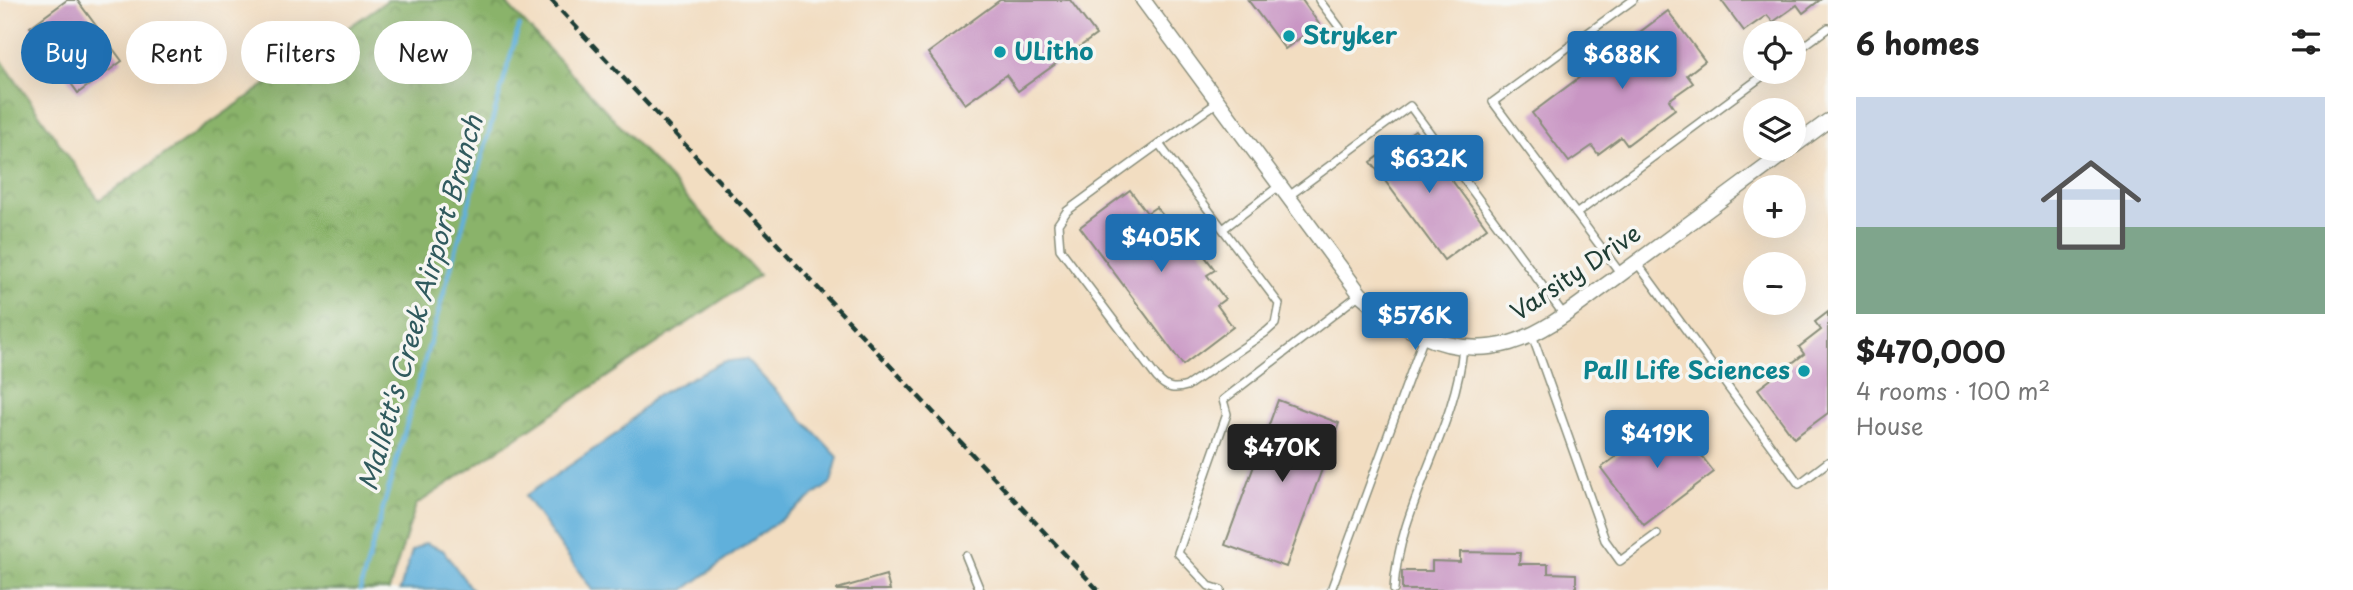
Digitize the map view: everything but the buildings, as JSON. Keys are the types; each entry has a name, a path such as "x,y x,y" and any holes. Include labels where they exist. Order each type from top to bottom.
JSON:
{"street":[{"name":"Varsity Drive","path":"1143,0 1360,295 1385,317 1424,337 1463,346 1508,344 1532,335 1621,274 1773,161"},
{"name":"Varsity Drive","path":"1806,137 1828,121"}],"lane":[{"path":"1319,0 1340,28"},
{"path":"1621,274 1493,102 1633,0"},
{"path":"1806,44 1828,28"},
{"path":"1576,214 1753,84"},
{"path":"1159,144 1279,304 1275,324 1188,386 1175,389 1165,386 1060,250 1056,236 1058,224 1067,211 1159,144 1218,102"},
{"path":"1223,229 1284,192 1410,106 1564,315"},
{"path":"1636,262 1799,484 1828,462"},
{"path":"1221,590 1209,586 1178,553 1227,414 1223,400 1360,295"},
{"path":"1532,335 1605,540 1620,561 1657,534"},
{"path":"1331,590 1424,337"},
{"path":"1394,590 1396,558 1436,448 1461,366 1463,346"},
{"path":"965,556 980,590"}],"green space":[{"path":"388,0 503,0 759,275 416,505 389,590 0,590 0,58 99,200 267,84 360,84 360,21 358,21"}],"water":[{"path":"746,359 838,457 831,483 684,590 592,590 525,496 619,432 654,397 722,362"},
{"path":"425,543 443,550 472,590 400,590 412,551"}],"waterway":[{"name":"Mallett's Creek Airport Branch","path":"360,590 519,26"}],"railway":[{"path":"551,0 1098,590"}],"place":[{"name":"Stryker","path":"1289,36"},
{"name":"ULitho","path":"1000,52"},
{"name":"Pall Life Sciences","path":"1804,371"}]}
